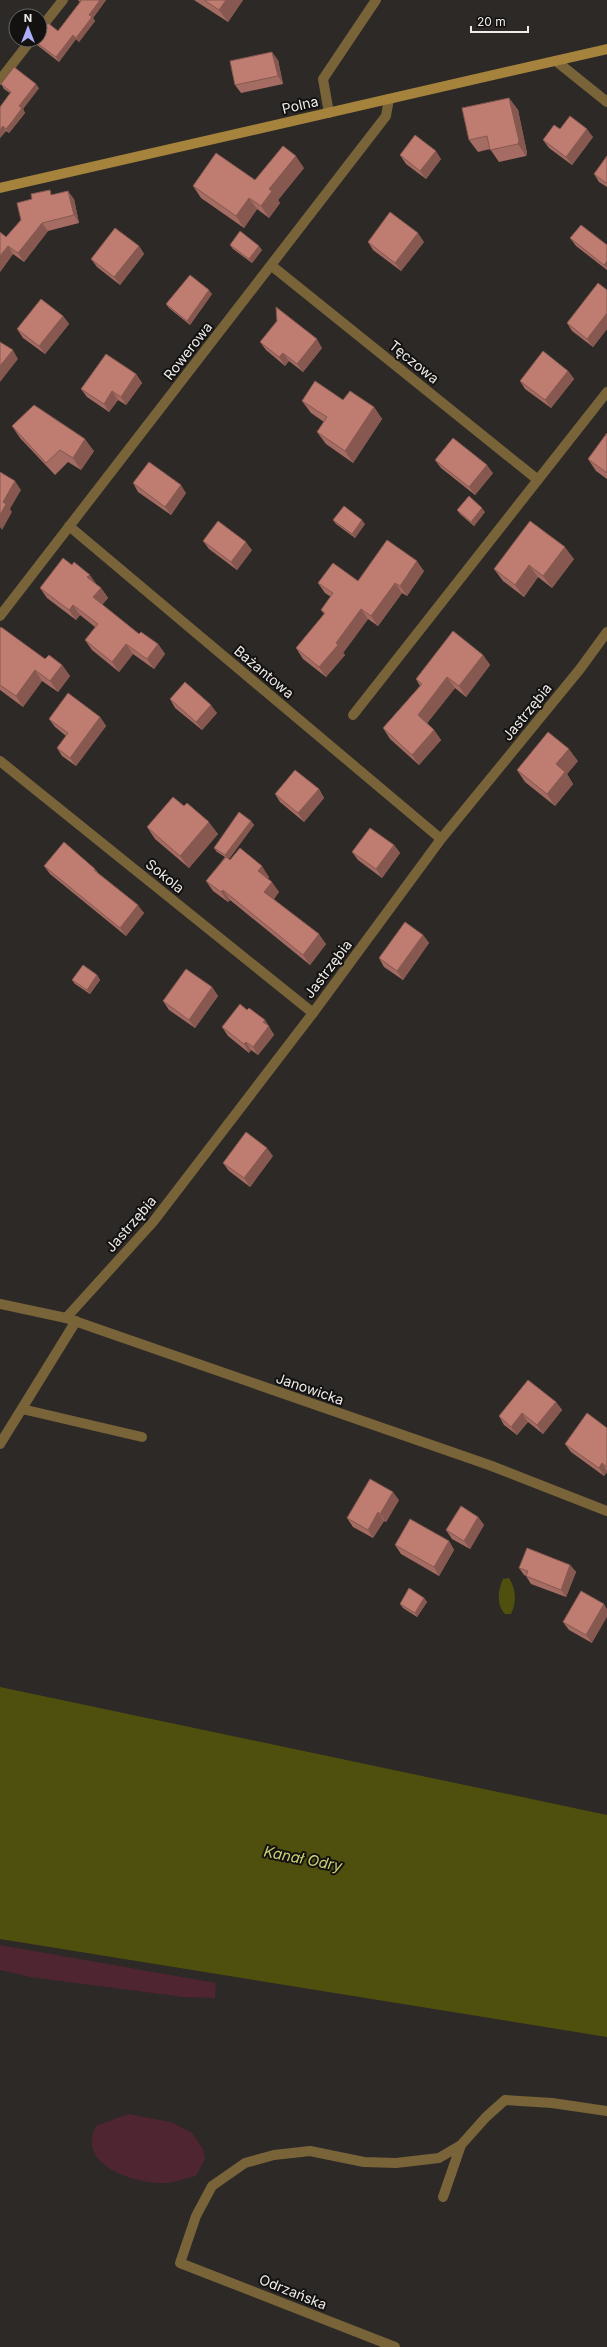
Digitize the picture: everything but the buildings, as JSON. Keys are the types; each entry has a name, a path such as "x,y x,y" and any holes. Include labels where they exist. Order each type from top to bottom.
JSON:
{"street":[{"path":"48,18 62,0"},
{"path":"329,113 323,79 376,0"},
{"path":"0,80 25,48"},
{"name":"Polna","path":"0,188 607,50"},
{"path":"556,61 607,102"},
{"name":"Rowerowa","path":"0,616 272,266 386,116 389,99"},
{"name":"Tęczowa","path":"272,266 538,480"},
{"path":"353,715 607,392"},
{"name":"Bażantowa","path":"69,526 441,839"},
{"name":"Jastrzębia","path":"0,1444 22,1408 71,1320 153,1222 312,1013 441,839 580,669 607,632"},
{"name":"Sokola","path":"0,761 312,1013"},
{"name":"Janowicka","path":"0,1304 71,1320 489,1465 607,1510"},
{"path":"22,1408 142,1437"},
{"path":"443,2197 453,2174 462,2145 486,2117 505,2100 552,2103 607,2111"},
{"name":"Odrzańska","path":"395,2347 180,2263 196,2216 212,2186 245,2163 274,2155 310,2151 364,2162 396,2164 439,2158 462,2145"}],"shaded area":[{"path":"0,1945 216,1983 215,1998 183,1997 30,1977 0,1970"},
{"path":"128,2114 171,2122 192,2133 203,2149 205,2159 196,2176 169,2183 139,2180 112,2170 101,2162 94,2152 92,2140 96,2126"}],"water":[{"path":"509,1578 514,1591 515,1600 511,1614 505,1614 500,1606 499,1592 503,1579"},
{"name":"Kanał Odry","path":"0,1687 607,1815 607,2037 0,1939"}]}
